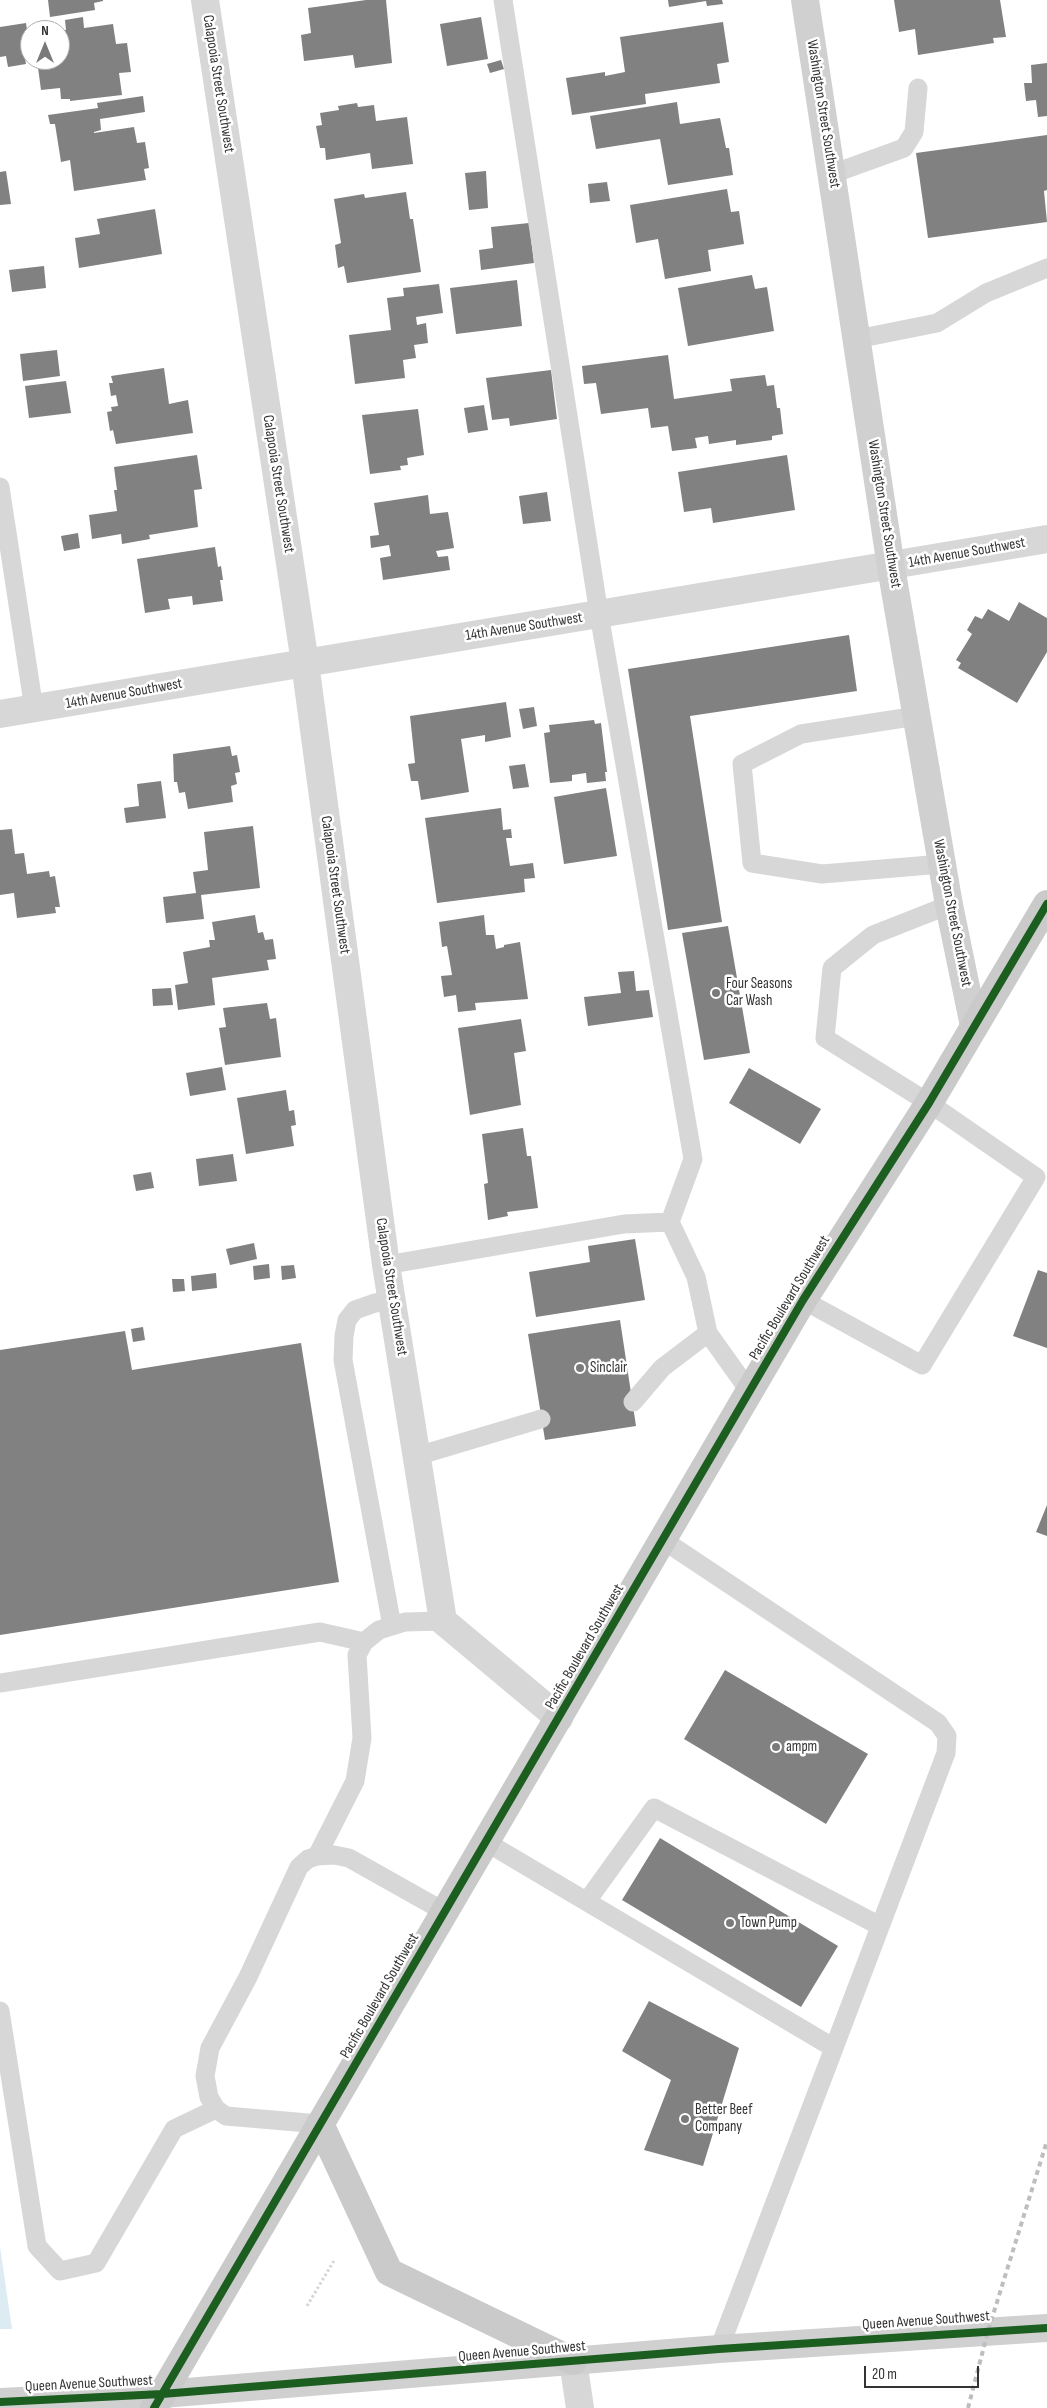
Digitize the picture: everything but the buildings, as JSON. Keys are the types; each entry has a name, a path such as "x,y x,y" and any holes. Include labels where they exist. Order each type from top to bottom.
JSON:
{"main road":[{"name":"Pacific Boulevard Southwest","path":"158,2401 803,1300 929,1103 1047,904"},
{"path":"320,2124 389,2272 574,2362"}],"street":[{"name":"Calapooia Street Southwest","path":"205,0 305,663 386,1265 443,1621"},
{"name":"Washington Street Southwest","path":"805,0 891,567 949,905 974,1026"},
{"name":"14th Avenue Southwest","path":"0,714 891,567 1047,539"},
{"path":"443,1621 559,1718"},
{"name":"Queen Avenue Southwest","path":"0,2402 158,2401 719,2349 1047,2328"},
{"path":"574,2362 580,2408"}],"lane":[{"path":"504,0 599,614 693,1159 670,1222 696,1277 708,1333 750,1392"},
{"path":"832,174 904,148 914,132 918,88"},
{"path":"857,339 938,323 986,293 1047,268"},
{"path":"0,487 34,709"},
{"path":"917,716 801,734 742,764 752,863 822,874 942,864"},
{"path":"803,1300 922,1365 1036,1177 929,1103 825,1038 832,968 873,935 949,905"},
{"path":"386,1265 624,1224 670,1222"},
{"path":"392,1301 374,1303 355,1310 348,1320 346,1328 343,1360 392,1626"},
{"path":"633,1402 662,1368 708,1333"},
{"path":"417,1456 541,1419"},
{"path":"663,1540 938,1723 947,1736 946,1753 719,2349"},
{"path":"317,1856 340,1815 355,1781 362,1738 357,1655 364,1642 379,1630 405,1622 443,1621"},
{"path":"0,1683 320,1632 364,1642"},
{"path":"587,1901 654,1808 880,1926"},
{"path":"486,1842 834,2048"},
{"path":"320,2124 226,2116 216,2109 209,2097 205,2076 210,2048 248,1977 299,1867 308,1859 317,1856 334,1855 349,1858 445,1912"},
{"path":"0,2011 37,2246 60,2271 96,2263 174,2129 216,2109"}],"path":[{"path":"307,2306 335,2259"}],"shaded area":[{"path":"0,2247 12,2329 0,2329"}],"railway":[{"path":"968,2408 988,2331 1047,2141"}],"cycle path":[{"path":"154,2408 803,1300 929,1103 1047,904"},
{"path":"0,2402 162,2394 719,2349 1047,2328"}],"place":[{"name":"Four Seasons Car Wash","path":"716,993"},
{"name":"Sinclair","path":"580,1368"},
{"name":"ampm","path":"776,1747"},
{"name":"Town Pump","path":"730,1923"},
{"name":"Better Beef Company","path":"685,2119"}]}
